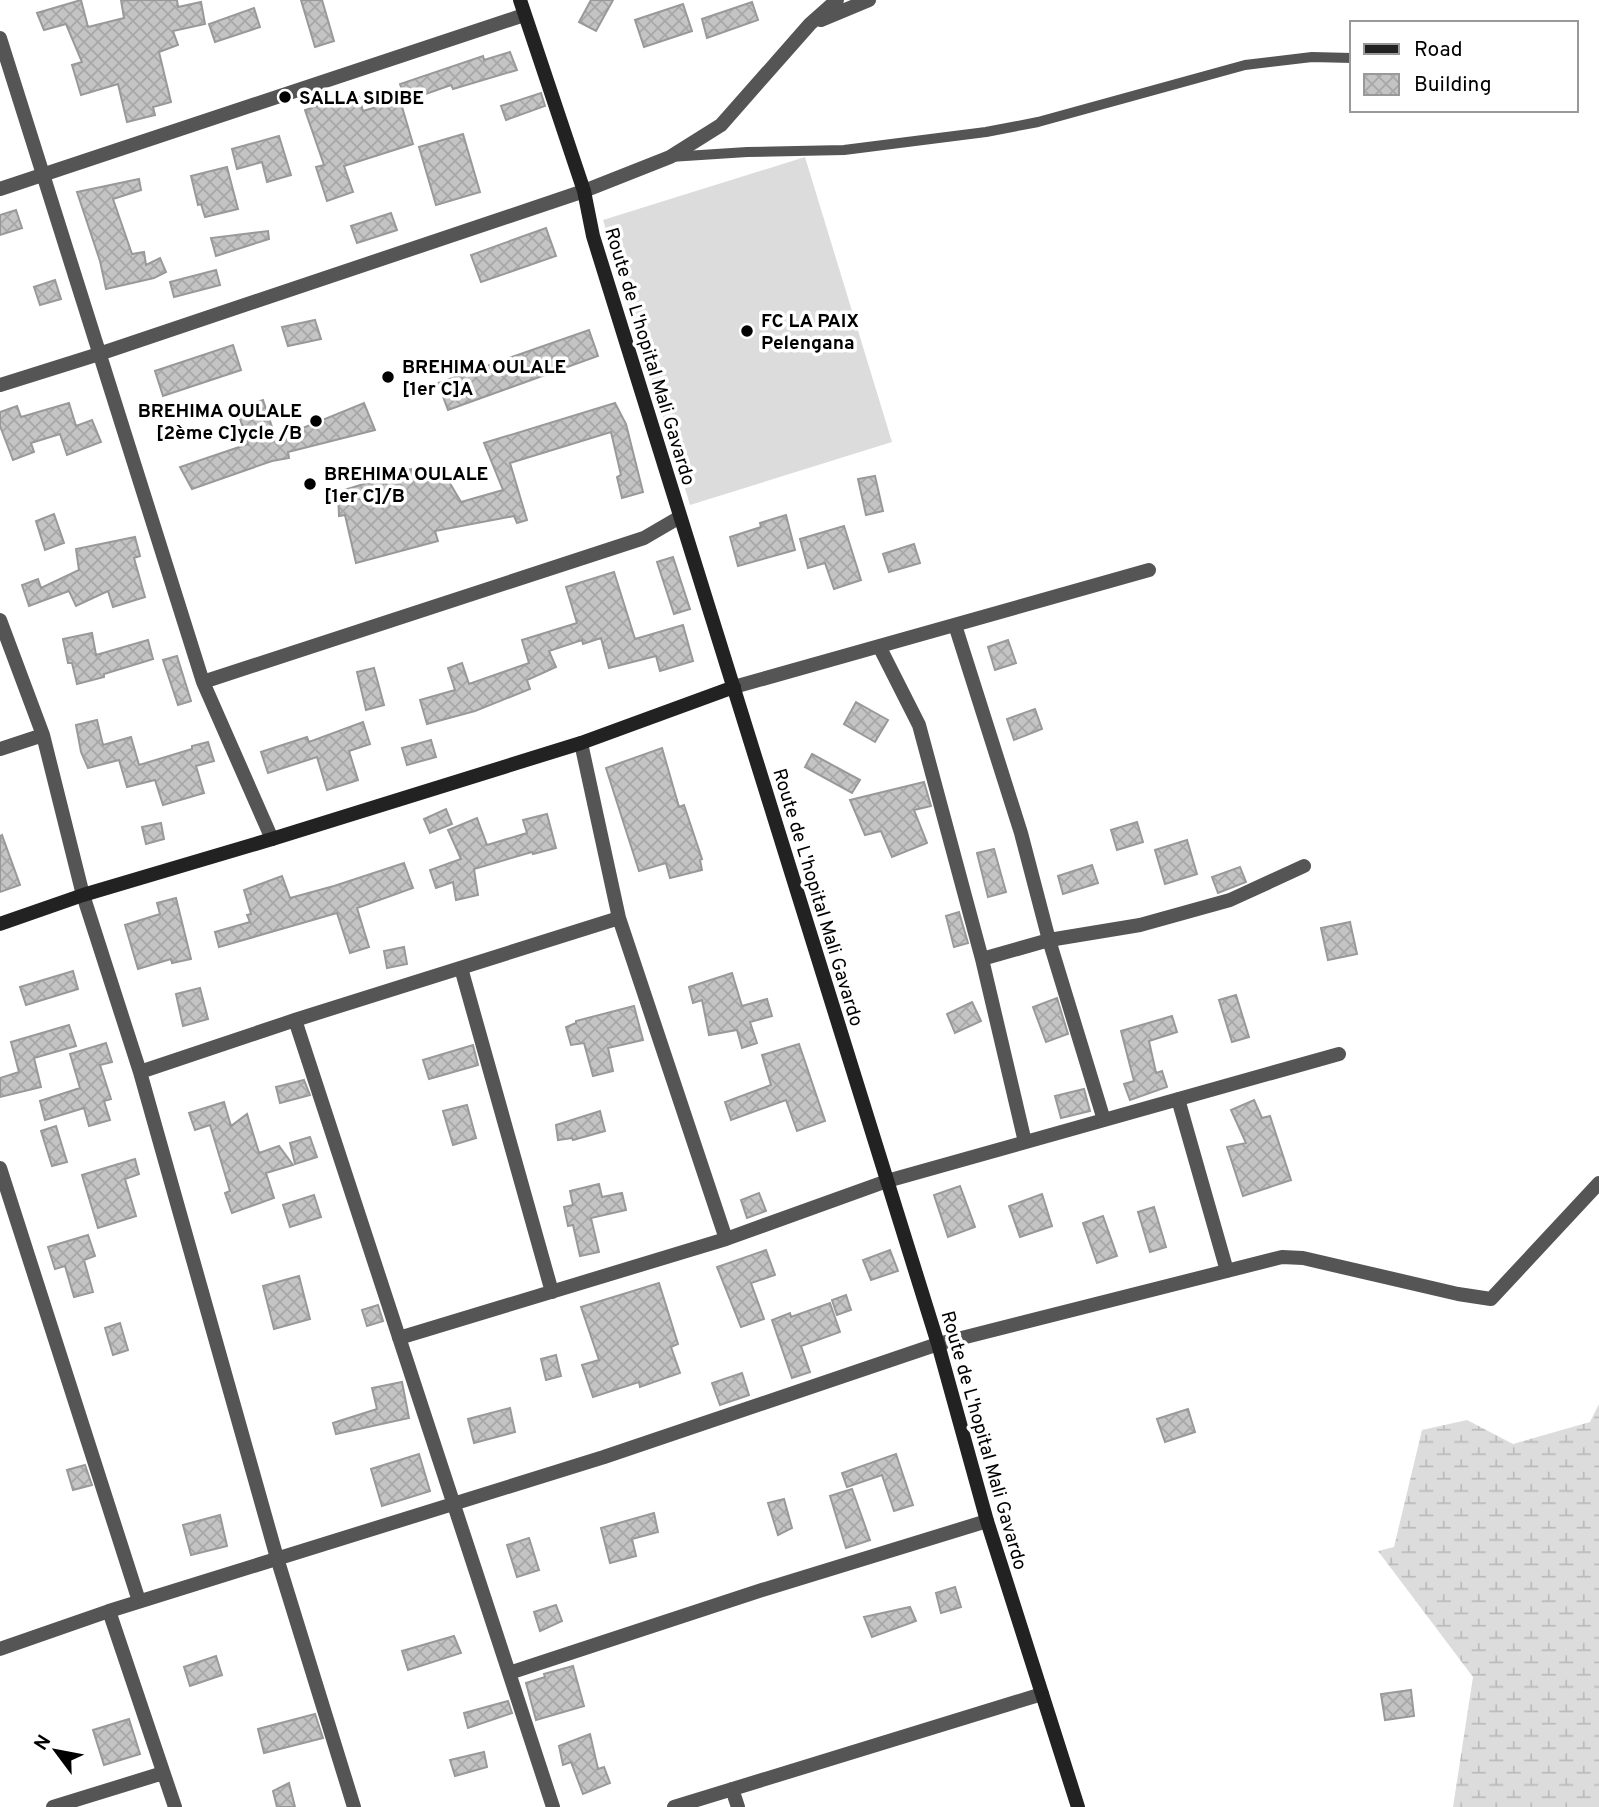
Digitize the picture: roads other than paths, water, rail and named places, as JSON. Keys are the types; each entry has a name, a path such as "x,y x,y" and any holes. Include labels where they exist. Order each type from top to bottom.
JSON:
{"main road":[{"name":"Route de L'hopital Mali Gavardo","path":"520,0 584,191 593,236 937,1344 987,1521 1078,1807"},
{"path":"0,924 83,895 580,743 734,687"}],"street":[{"path":"0,385 584,191 670,158 721,125 810,24 837,0"},
{"path":"810,24 869,0"},
{"path":"0,189 524,15"},
{"path":"0,38 203,682 272,839"},
{"path":"203,682 643,538 680,517"},
{"path":"734,687 1149,570"},
{"path":"0,620 43,735 83,895 140,1072 277,1558 354,1807"},
{"path":"955,625 1021,833 1049,940 1104,1120"},
{"path":"879,646 919,725 982,959 1025,1142"},
{"path":"0,748 43,735"},
{"path":"580,743 619,918 726,1239"},
{"path":"982,959 1049,940 1140,925 1230,900 1304,866"},
{"path":"140,1072 619,918"},
{"path":"461,968 551,1292"},
{"path":"295,1020 553,1807"},
{"path":"399,1338 726,1239 887,1181 1339,1054"},
{"path":"1178,1099 1227,1271"},
{"path":"0,1168 139,1601"},
{"path":"0,1649 139,1601 617,1453 937,1344 1282,1257 1303,1258 1490,1299 1599,1183"},
{"path":"509,1673 762,1590 987,1521"},
{"path":"109,1611 174,1807"},
{"path":"674,1807 1042,1694"},
{"path":"52,1807 163,1773"},
{"path":"732,1789 738,1807"}],"lane":[{"path":"670,158 747,152 844,150 986,132 1038,122 1245,65 1312,57 1350,58"}],"place":[{"name":"SALLA SIDIBE","path":"285,97"},
{"name":"FC LA PAIX Pelengana","path":"747,331"},
{"name":"BREHIMA OULALE [1er C]A","path":"388,377"},
{"name":"BREHIMA OULALE [2ème C]ycle /B","path":"316,421"},
{"name":"BREHIMA OULALE [1er C]/B","path":"310,484"}]}
